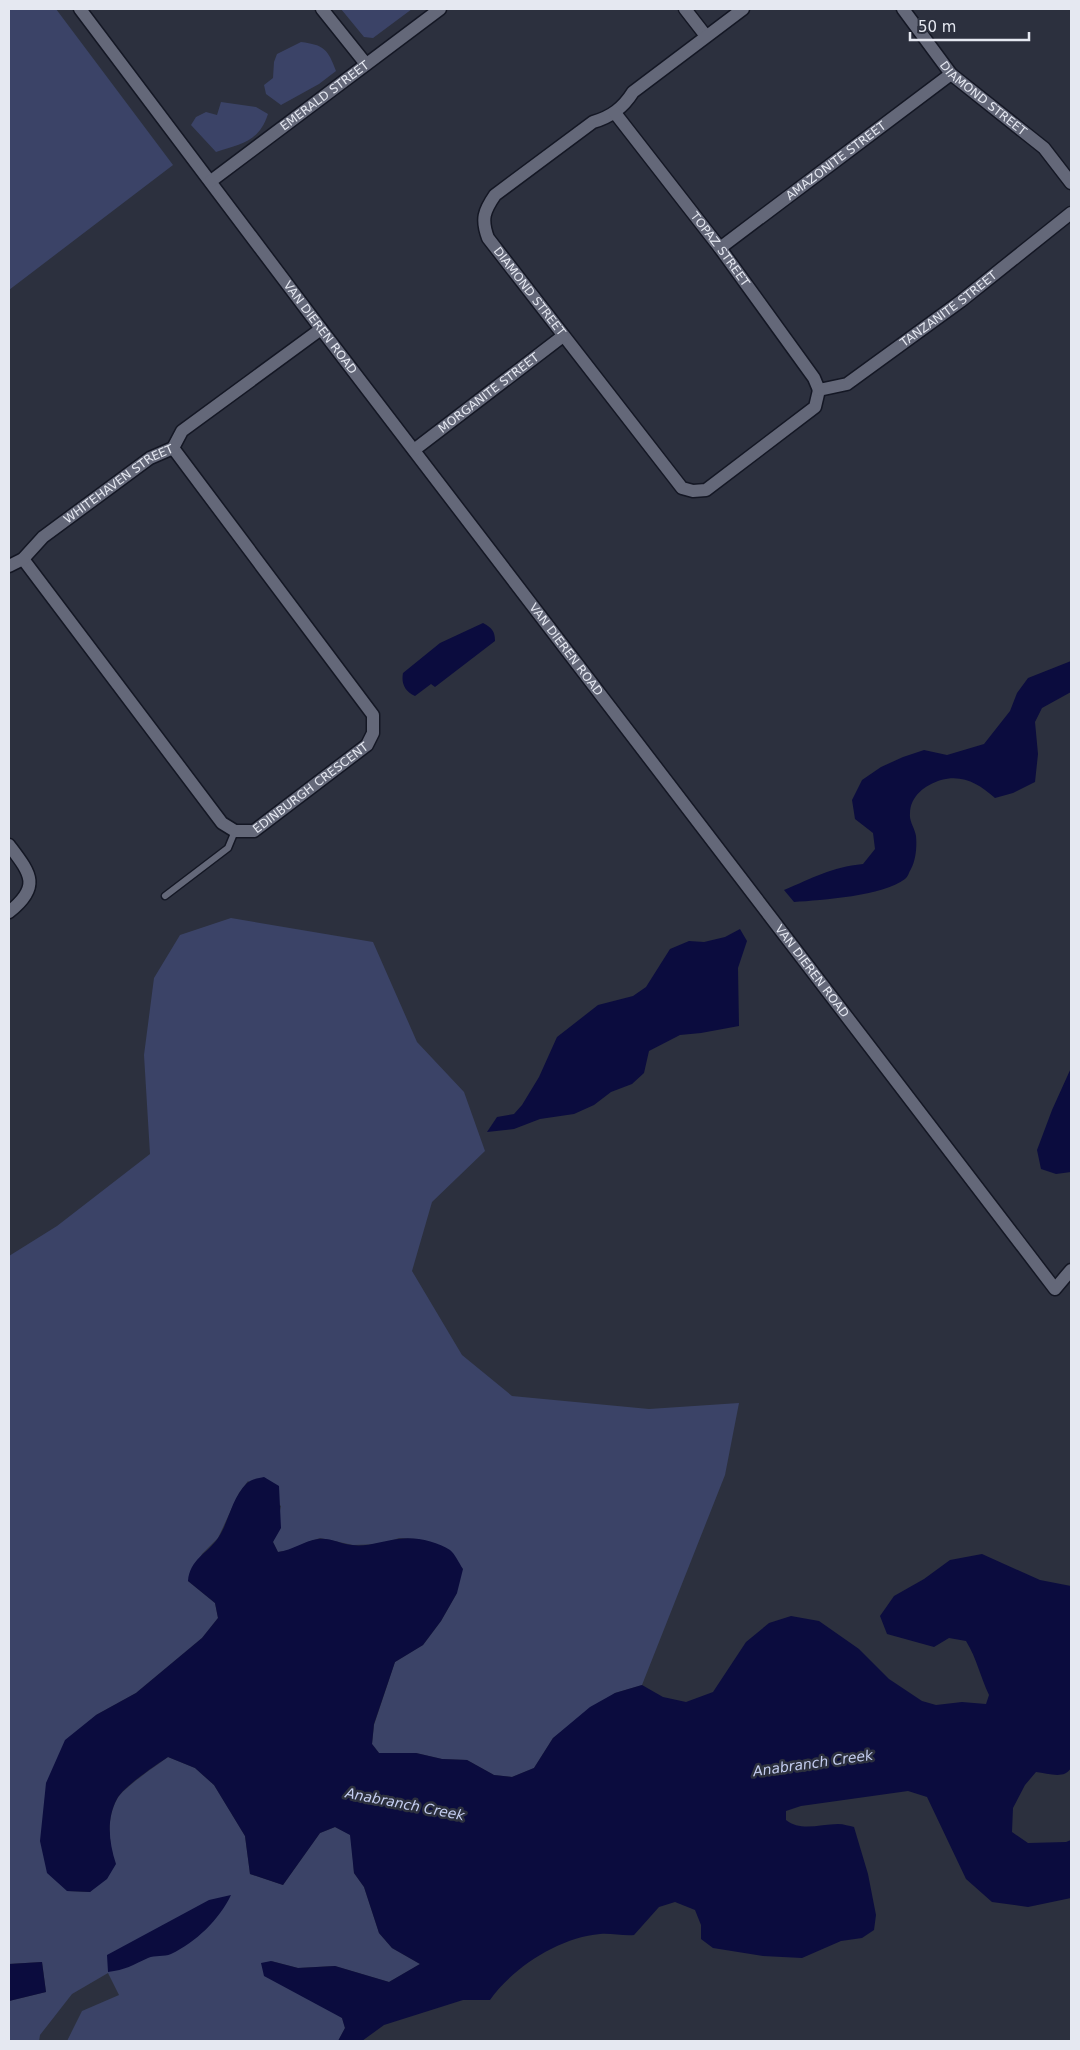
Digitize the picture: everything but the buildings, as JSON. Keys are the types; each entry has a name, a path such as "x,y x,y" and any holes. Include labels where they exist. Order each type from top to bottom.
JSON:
{"street":[{"name":"VAN DIEREN ROAD","path":"80,9 321,329 1055,1288 1071,1270"},
{"path":"322,9 366,64"},
{"name":"EMERALD STREET","path":"211,181 440,9"},
{"path":"685,9 706,36"},
{"name":"DIAMOND STREET","path":"743,9 633,92 626,103 615,113 604,119 592,122 495,195 486,207 483,223 488,238 682,488 693,491 706,490 815,407 819,390"},
{"name":"DIAMOND STREET","path":"903,9 951,74 1044,148 1071,183"},
{"name":"AMAZONITE STREET","path":"720,248 951,74"},
{"name":"TOPAZ STREET","path":"615,113 720,248 814,378 819,390"},
{"name":"TANZANITE STREET","path":"819,390 847,384 961,300 1071,213"},
{"name":"WHITEHAVEN STREET","path":"9,566 23,559 43,537 150,458 173,448 182,431 321,329"},
{"name":"MORGANITE STREET","path":"414,450 563,336"},
{"name":"EDINBURGH CRESCENT","path":"23,559 222,823 236,830 254,830 367,745 373,733 373,715 173,448"},
{"path":"9,845 27,869 31,883 24,900 9,912"}],"lane":[{"path":"166,896 228,848 236,830"}],"shaded area":[{"path":"9,9 56,9 173,165 9,290"},
{"path":"341,9 412,9 373,38 364,37"},
{"path":"301,42 324,49 336,71 319,84 281,105 266,94 264,85 273,78 274,62 277,54"},
{"path":"221,102 256,107 268,114 260,131 254,136 241,144 216,152 191,125 196,117 206,112 217,115"},
{"path":"231,918 373,942 417,1042 464,1092 485,1151 432,1202 412,1271 462,1355 512,1396 649,1409 739,1403 725,1475 642,1685 615,1693 553,1738 534,1768 512,1777 494,1775 467,1760 442,1759 416,1753 379,1753 372,1744 374,1725 395,1662 423,1645 441,1621 457,1593 437,1545 417,1539 399,1538 381,1544 353,1545 320,1538 291,1550 278,1552 273,1542 281,1506 248,1481 239,1493 218,1538 202,1554 188,1581 215,1603 218,1618 202,1638 136,1693 96,1715 67,1891 90,1892 115,1864 111,1848 110,1823 117,1799 133,1783 168,1757 195,1768 214,1785 245,1836 250,1874 283,1885 320,1833 335,1827 351,1835 354,1873 364,1887 379,1933 392,1948 420,1964 389,1982 335,1966 298,1968 271,1961 342,2018 345,2028 338,2041 67,2041 82,2011 119,1995 108,1973 72,1994 40,2035 39,2041 9,2041 9,2001 46,1992 42,1962 9,1964 9,1256 57,1226 150,1154 144,1055 154,978 180,935"}],"water":[{"path":"483,623 492,630 495,641 435,687 431,684 415,696 406,689 403,684 403,673 440,643"},
{"path":"1071,661 1071,692 1042,708 1035,722 1038,754 1035,782 1013,793 995,798 983,788 964,779 949,778 924,788 916,797 911,808 910,817 916,836 913,865 906,878 895,885 868,893 794,902 784,890 832,870 863,864 875,849 873,833 855,819 852,800 862,780 881,767 924,750 947,755 984,744 1010,711 1017,693 1028,678"},
{"path":"740,929 747,941 738,968 739,1026 680,1035 649,1051 644,1073 632,1084 611,1092 594,1105 574,1114 540,1119 514,1129 487,1132 497,1117 514,1114 522,1105 539,1077 557,1037 598,1005 633,996 646,987 670,949 689,941 704,942 725,937"},
{"path":"1071,1068 1071,1172 1056,1174 1041,1169 1037,1150"},
{"name":"Anabranch Creek","path":"264,1477 279,1486 281,1528 273,1542 278,1552 318,1539 369,1545 411,1538 438,1544 454,1554 463,1569 457,1593 441,1621 423,1645 395,1662 374,1724 372,1744 379,1753 416,1753 442,1759 467,1760 494,1775 512,1777 534,1768 553,1738 590,1707 615,1693 642,1685 663,1697 686,1702 713,1692 746,1642 769,1623 791,1616 819,1621 859,1649 889,1679 922,1701 936,1705 962,1702 986,1704 989,1695 966,1641 949,1638 934,1647 887,1634 880,1616 894,1596 924,1579 950,1560 982,1554 1040,1580 1071,1586 1071,1768 1068,1772 1060,1775 1036,1772 1025,1785 1013,1808 1012,1832 1028,1843 1066,1842 1071,1840 1071,1898 1028,1907 992,1902 966,1879 927,1797 908,1791 801,1806 786,1811 786,1820 792,1824 804,1827 838,1824 854,1827 868,1874 876,1915 874,1930 862,1938 841,1941 802,1958 763,1956 713,1948 701,1939 701,1925 695,1910 675,1902 659,1907 634,1935 604,1934 585,1936 553,1948 524,1966 499,1988 490,2000 463,2000 384,2025 362,2041 338,2041 345,2028 342,2018 264,1976 261,1963 271,1961 298,1968 335,1966 389,1982 420,1964 392,1948 379,1933 364,1887 354,1873 350,1835 335,1827 320,1833 283,1885 250,1874 245,1836 214,1785 195,1768 168,1757 133,1783 117,1799 110,1823 112,1848 116,1864 107,1879 90,1892 67,1891 47,1873 40,1841 46,1783 65,1740 96,1715 136,1693 202,1638 218,1618 215,1603 188,1581 189,1573 195,1562 218,1538 242,1489 247,1483"},
{"path":"231,1895 220,1913 206,1929 180,1949 168,1955 151,1957 124,1969 108,1972 107,1955 209,1900"},
{"path":"42,1962 46,1992 9,2001 9,1964"}]}
